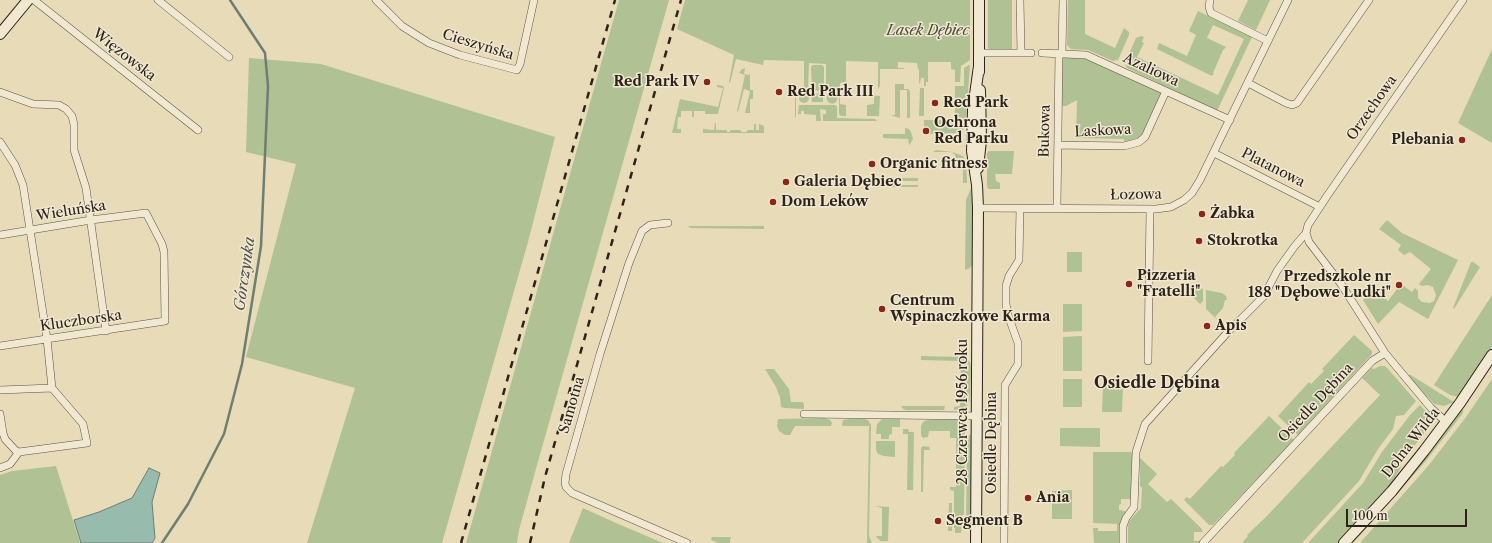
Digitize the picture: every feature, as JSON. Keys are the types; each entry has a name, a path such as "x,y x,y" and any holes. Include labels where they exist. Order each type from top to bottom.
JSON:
{"street":[{"path":"0,34 28,0"},
{"name":"Więzowska","path":"34,0 198,130"},
{"path":"158,0 229,57"},
{"name":"Cieszyńska","path":"376,0 402,26 429,43 460,55 517,70 520,64 534,0"},
{"name":"28 Czerwca 1956 roku","path":"976,543 978,208 977,185 972,151 973,109 979,66 979,0"},
{"path":"1020,0 1021,53"},
{"name":"Bukowa","path":"1057,208 1063,0"},
{"path":"1210,0 1209,7 1211,13 1268,41"},
{"name":"Łozowa","path":"978,208 1150,209 1171,207 1188,197 1198,185 1288,0"},
{"path":"1248,83 1286,103 1292,105 1297,103 1369,0"},
{"name":"Orzechowa","path":"1306,233 1308,226 1320,207 1463,0"},
{"path":"979,53 1031,53"},
{"name":"Azaliowa","path":"1042,53 1086,54 1230,120"},
{"name":"Laskowa","path":"1058,145 1126,146 1140,142 1145,137 1166,91"},
{"path":"0,92 33,104 59,105 70,112 74,125 74,150 84,179 91,220 106,331"},
{"path":"0,142 15,165 21,179 24,192 47,339 52,388 83,424 87,443 19,452 10,446 5,439 0,414"},
{"name":"Platanowa","path":"1214,153 1320,207"},
{"name":"Osiedle Dębina","path":"1004,543 1005,386 1018,364 1018,343 1008,315 1006,304 1006,286 1009,276 1019,260 1020,208"},
{"path":"1148,361 1150,209"},
{"name":"Wieluńska","path":"0,235 91,220 146,213 160,240 164,252 165,321"},
{"name":"Samotna","path":"668,223 650,225 642,231 629,263 600,354 566,474 565,483 568,490 579,496 687,543"},
{"path":"1306,233 1308,239 1341,284 1385,353 1436,413 1446,422"},
{"path":"1123,543 1123,526 1126,518 1134,507 1136,452 1145,424 1227,334 1264,296 1277,271 1306,233"},
{"name":"Kluczborska","path":"0,346 165,321"},
{"name":"Osiedle Dębina","path":"1203,543 1370,364 1385,353"},
{"name":"Dolna Wilda","path":"1344,543 1392,491 1446,422 1492,355"},
{"path":"0,390 52,388"},
{"path":"804,414 977,416"},
{"path":"0,468 10,464 19,452"}],"green space":[{"path":"619,0 669,0 537,465 519,530 517,543 466,543"},
{"name":"Lasek Dębiec","path":"685,0 970,0 970,60 961,66 960,82 955,82 955,70 951,69 951,62 928,62 928,82 926,82 926,86 924,86 924,78 921,78 920,84 919,83 919,70 917,63 898,62 898,68 904,69 880,69 880,86 878,89 878,62 846,61 846,82 840,83 840,104 846,105 846,116 841,116 839,114 839,91 829,91 826,88 829,87 829,84 826,84 826,64 809,63 808,90 796,91 795,118 795,88 804,88 804,61 764,60 763,65 736,59 730,83 734,55 677,29"},
{"path":"988,0 1012,0 1012,50 991,50 988,48"},
{"path":"1068,0 1085,0 1085,34 1115,48 1124,28 1129,32 1118,60 1113,61 1088,50 1071,49 1067,45"},
{"path":"1248,0 1270,0 1256,30 1238,21"},
{"path":"1198,11 1252,37 1217,111 1127,68 1125,63 1136,38 1141,36 1144,37 1142,42 1144,43 1137,57 1218,95 1244,39 1213,25 1207,38 1226,47 1223,50 1212,76 1157,49 1159,43 1187,56 1196,35 1189,31"},
{"path":"1492,49 1492,143 1458,123"},
{"path":"1061,55 1086,57 1162,92 1143,136 1139,140 1124,144 1124,139 1076,138 1077,100 1066,106 1061,106"},
{"path":"249,58 321,64 555,137 528,242 442,543 307,543 355,388 246,357 296,164 246,152"},
{"path":"813,65 822,65 824,67 824,89 822,91 812,90 811,67"},
{"path":"969,65 966,118 964,119 956,117 955,115 955,86 964,86 964,68"},
{"path":"745,68 744,74 749,75 750,73 750,90 753,90 753,99 750,99 750,113 745,113 750,91 744,89 738,112 737,111 745,75 739,73"},
{"path":"895,84 904,84 904,89 908,89 910,91 910,118 907,118 907,90 900,90 900,118 892,115 895,115"},
{"path":"717,85 723,86 724,88 718,114 705,114 705,111 694,111 694,117 692,117 692,111 681,111 681,117 678,117 677,129 681,129 681,133 672,133 680,99 718,107 723,88 717,87"},
{"path":"920,88 924,88 924,116 919,116"},
{"path":"802,93 806,93 808,94 808,102 802,103 799,100 799,96"},
{"path":"813,93 823,94 823,102 812,102 811,95"},
{"path":"830,93 834,93 836,94 836,102 830,103 827,100 827,96"},
{"path":"867,95 880,96 879,116 867,116 867,105 874,104 874,97 867,97"},
{"path":"799,105 835,105 837,107 837,118 875,119 877,121 823,121 823,114 826,114 826,110 820,109 821,121 816,121 816,115 804,114 804,111 801,111 801,114 798,114"},
{"path":"924,120 953,120 966,125 964,129 958,133 928,134 928,128 924,128"},
{"path":"715,123 716,130 727,130 727,132 730,132 730,130 741,130 741,132 747,132 747,130 754,130 754,124 756,124 756,130 759,130 759,124 764,126 764,133 703,133 703,129 714,130"},
{"path":"905,128 909,129 913,139 909,145 908,139 883,138 883,134 905,134"},
{"path":"936,150 952,152 933,152"},
{"path":"989,151 1014,151 1012,174 995,174 996,181 1000,183 1000,189 989,189 987,187 987,153"},
{"path":"953,152 963,156 966,163 967,183 963,183 963,158 955,158 955,154 953,154"},
{"path":"888,178 918,178 918,181 888,181"},
{"path":"888,185 918,185 918,187 888,187"},
{"path":"971,188 973,214 973,263 970,268 965,270 966,200"},
{"path":"1387,220 1402,233 1458,260 1428,319 1399,302 1378,324 1363,300 1373,289 1388,301 1401,284 1412,292 1415,288 1418,291 1418,298 1422,302 1430,303 1434,301 1436,295 1433,287 1428,285 1422,286 1419,284 1431,269 1410,252 1404,255 1398,250 1401,245 1379,229"},
{"path":"688,226 764,226 764,229 691,228"},
{"path":"1067,252 1082,252 1082,272 1067,272"},
{"path":"1471,262 1480,267 1454,309 1453,308"},
{"path":"1185,286 1203,289 1203,301 1200,304 1185,289"},
{"path":"1206,290 1222,293 1226,296 1227,300 1225,300 1223,308 1215,317 1227,329 1206,309"},
{"path":"1492,295 1492,347 1458,397 1450,395 1434,385"},
{"path":"1063,304 1082,304 1082,331 1063,332"},
{"path":"1354,335 1372,351 1372,354 1298,435 1278,416 1309,382 1311,384 1324,371 1322,369"},
{"path":"1082,336 1082,371 1063,371 1063,337"},
{"path":"921,356 967,358 971,367 970,400 966,409 954,410 954,407 960,406 961,361 921,360"},
{"path":"1380,366 1385,366 1416,401 1404,415 1396,416 1393,429 1378,449 1359,481 1302,543 1242,543 1248,536 1247,535 1267,516 1380,395 1362,378 1372,368 1374,369"},
{"path":"765,369 774,369 789,389 791,402 803,402 804,409 781,407 780,397 776,387"},
{"path":"1409,374 1454,402 1444,406 1434,404 1409,377"},
{"path":"1063,379 1082,379 1082,407 1063,407"},
{"path":"1492,379 1492,543 1360,543 1429,465 1466,417"},
{"path":"1103,383 1123,383 1122,412 1102,412"},
{"path":"1420,405 1430,416 1430,426 1399,465 1401,467 1392,483 1338,543 1308,543 1363,483 1382,452 1410,415"},
{"path":"901,406 945,406 944,410 906,410"},
{"path":"1461,408 1463,413 1425,462 1353,543 1350,543"},
{"path":"1269,416 1294,440 1213,525 1209,525 1184,500 1187,497 1190,499 1221,466 1223,467 1235,455 1234,453"},
{"path":"825,418 830,420 832,423 831,426 795,426 790,435 785,435 779,431 777,426 778,419"},
{"path":"865,419 868,420 871,425 869,536 872,543 867,543 869,426 842,425 843,420"},
{"path":"882,419 900,419 900,427 892,427 892,434 889,435 889,439 881,439 881,434 876,434 877,424"},
{"path":"960,419 965,421 964,515 962,515 961,533 955,533 954,491 950,490 950,487 956,487 956,438 950,438 950,431 929,431 928,437 923,438 921,435 921,426 923,422 927,420"},
{"path":"1060,428 1100,428 1100,447 1060,446"},
{"path":"903,429 908,429 909,432 914,432 913,490 907,490 908,434 903,434"},
{"path":"967,435 972,435 970,525 966,525"},
{"path":"876,441 895,441 895,457 878,454 876,450"},
{"path":"923,446 929,447 930,450 924,450 923,492 921,492 921,448"},
{"path":"1093,452 1133,452 1131,499 1121,499 1121,504 1119,505 1119,510 1125,511 1126,513 1121,543 1094,543 1093,528 1098,528 1098,531 1117,531 1117,524 1093,523"},
{"path":"1140,458 1157,474 1148,484 1167,502 1171,499 1201,528 1203,532 1194,532 1194,541 1201,541 1199,543 1128,543 1128,526 1130,520 1141,508 1142,488 1140,486"},
{"path":"56,466 80,543 0,543 0,475 12,471"},
{"path":"1072,490 1072,519 1052,519 1052,491"},
{"path":"949,503 952,503 952,531 948,531"},
{"path":"875,506 889,507 888,541 881,541 876,536 882,536 882,508"},
{"path":"583,508 616,523 663,543 569,543"},
{"path":"712,537 731,537 731,539 730,543 719,543 711,540"}],"shaded area":[{"path":"149,468 160,473 152,502 155,538 152,543 81,543 74,520 99,512 132,498"}],"waterway":[{"name":"Górczynka","path":"162,543 188,504 224,434 242,364 261,246 268,86 265,53 230,0"}],"railway":[{"path":"461,543 615,0"},
{"path":"530,543 545,477 681,0"}],"place":[{"name":"Red Park IV","path":"707,82"},
{"name":"Red Park III","path":"779,92"},
{"name":"Red Park","path":"935,103"},
{"name":"Ochrona Red Parku","path":"926,131"},
{"name":"Plebania","path":"1462,140"},
{"name":"Organic fitness","path":"872,164"},
{"name":"Galeria Dębiec","path":"786,182"},
{"name":"Dom Leków","path":"773,202"},
{"name":"Żabka","path":"1202,214"},
{"name":"Stokrotka","path":"1199,241"},
{"name":"Pizzeria \"Fratelli\"","path":"1129,284"},
{"name":"Przedszkole nr 188 \"Dębowe Ludki\"","path":"1399,285"},
{"name":"Centrum Wspinaczkowe Karma","path":"882,309"},
{"name":"Apis","path":"1207,326"},
{"name":"Ania","path":"1028,498"},
{"name":"Segment B","path":"938,521"}],"district":[{"name":"Osiedle Dębina","path":"1157,383"}]}
